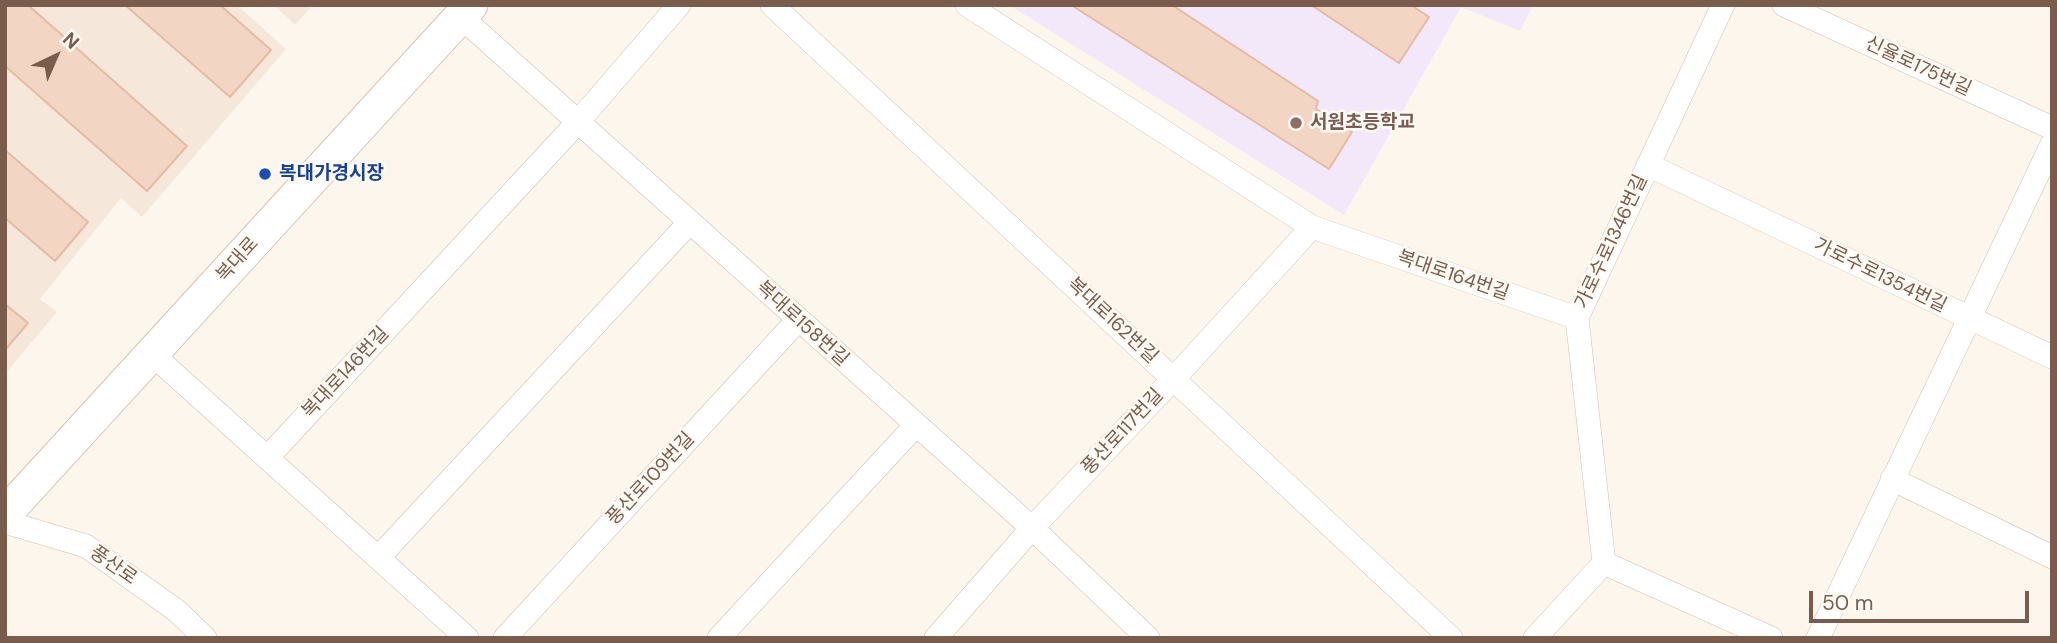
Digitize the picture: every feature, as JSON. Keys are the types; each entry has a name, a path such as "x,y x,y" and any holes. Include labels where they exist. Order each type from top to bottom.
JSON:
{"street":[{"path":"577,123 679,5"},
{"name":"복대로162번길","path":"772,5 1451,638"},
{"name":"복대로164번길","path":"967,5 1312,226 1577,318"},
{"name":"가로수로1346번길","path":"1577,318 1723,5"},
{"name":"신율로175번길","path":"1784,5 2052,128"},
{"name":"복대로158번길","path":"466,11 577,123 1032,528 1140,635"},
{"name":"복대로","path":"5,514 466,11"},
{"name":"복대로146번길","path":"267,458 577,123"},
{"name":"가로수로1354번길","path":"1818,638 2052,144"},
{"name":"가로수로1346번길","path":"1648,165 1791,233"},
{"path":"378,558 689,223"},
{"name":"풍산로117번길","path":"936,638 1032,528 1174,379 1312,226"},
{"name":"가로수로1354번길","path":"1791,233 2052,357"},
{"path":"1535,638 1604,563 1577,318"},
{"name":"풍산로109번길","path":"505,638 798,320"},
{"path":"152,354 467,638"},
{"path":"719,638 916,425"},
{"path":"1892,479 2043,552"},
{"name":"풍산로","path":"5,522 86,546 177,611 205,638"},
{"path":"1604,563 1771,638"}],"shaded area":[{"path":"5,5 237,5 286,49 142,217 121,198 40,299 57,312 5,374"},
{"path":"274,5 313,5 295,25"},
{"name":"서원초등학교","path":"1009,5 1533,5 1520,31 1461,7 1344,215"}],"building":[{"path":"5,5 28,5 187,146 147,191 5,66"},
{"path":"125,5 220,5 271,50 230,97"},
{"path":"1071,5 1172,5 1318,101 1316,109 1352,132 1329,169"},
{"path":"1311,5 1411,5 1429,17 1399,63"},
{"path":"5,150 88,222 55,261 5,218"},
{"path":"5,304 28,323 5,350"}],"place":[{"name":"서원초등학교","path":"1296,123"},
{"name":"복대가경시장","path":"265,174"}]}
